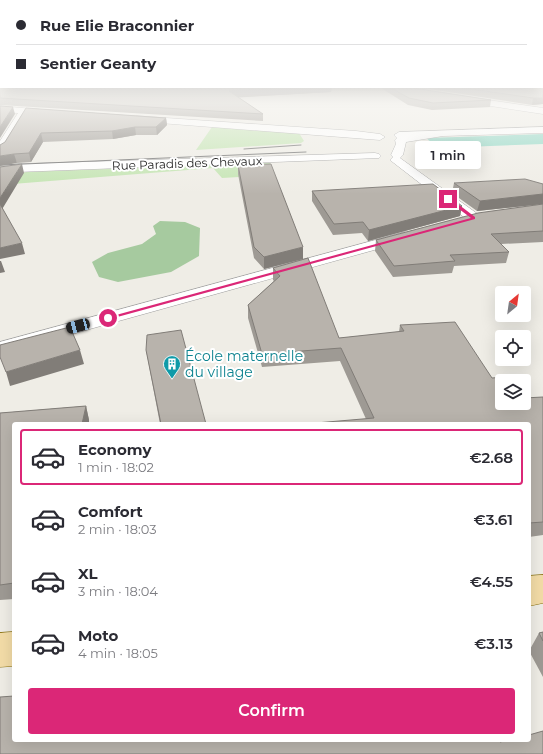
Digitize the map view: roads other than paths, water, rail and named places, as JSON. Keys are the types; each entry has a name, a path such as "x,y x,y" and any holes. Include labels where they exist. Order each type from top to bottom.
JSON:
{"main road":[{"path":"531,591 543,589"},
{"path":"0,650 12,648"}],"street":[{"path":"0,150 17,123"},
{"path":"199,123 356,134 383,139 390,145 394,156 482,217 451,224"},
{"path":"383,139 385,135 400,138 444,133 543,130"},
{"path":"394,156 401,144 400,138"},
{"name":"Rue Paradis des Chevaux","path":"0,171 17,168 375,156 378,159 385,160 394,156"},
{"path":"0,348 420,233"}],"tram line":[{"path":"244,149 301,145"},
{"path":"0,165 306,152"}],"place":[{"name":"École maternelle du village","path":"172,379"}]}
